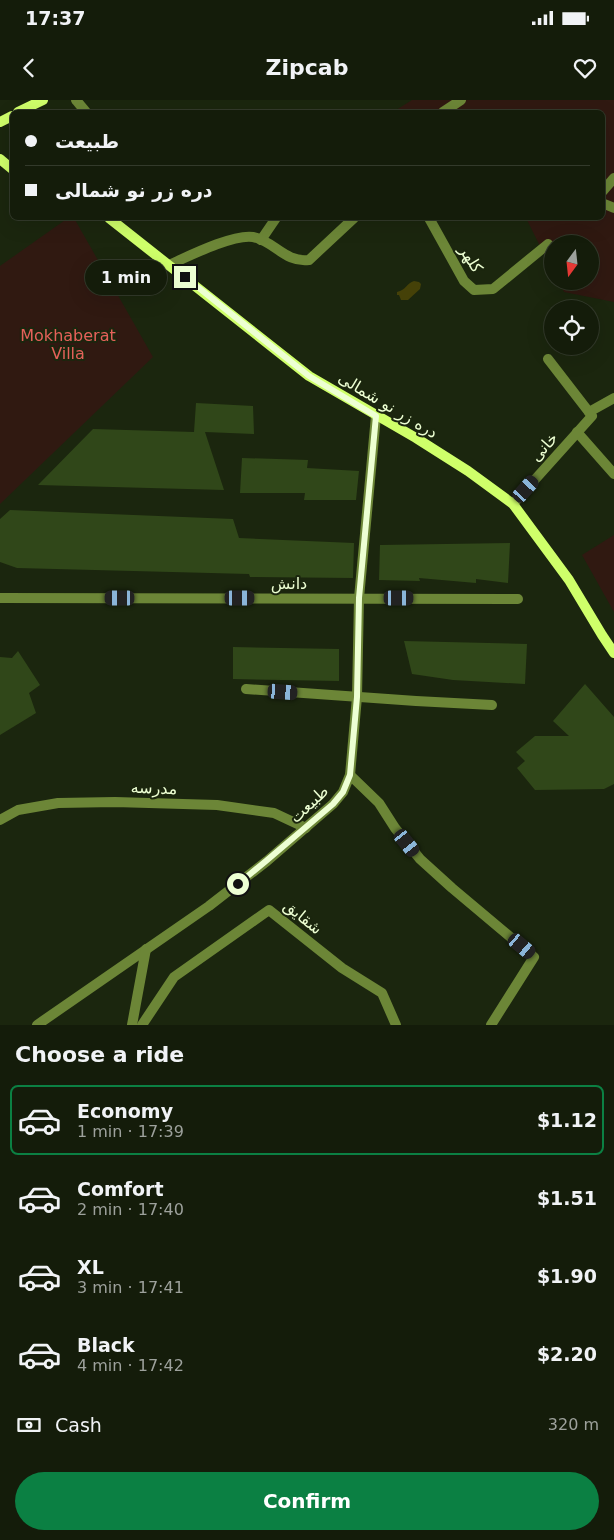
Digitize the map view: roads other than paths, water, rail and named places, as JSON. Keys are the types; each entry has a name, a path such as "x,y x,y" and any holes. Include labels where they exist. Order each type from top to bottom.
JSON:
{"street":[{"path":"22,110 43,100"},
{"path":"76,100 84,110"},
{"path":"446,110 461,100"},
{"path":"605,188 614,178"},
{"name":"دره زر نو شمالی","path":"112,220 309,376 416,438 468,471 512,504 539,537 569,580 614,653"},
{"path":"261,240 275,220"},
{"path":"170,265 232,239 252,237 261,240 291,258 300,261 309,260 352,220"},
{"name":"کلهر","path":"430,220 464,281 474,290 493,289 544,247"},
{"path":"548,359 589,412 614,398"},
{"name":"خانی","path":"512,504 592,416 589,412"},
{"name":"طبیعت","path":"37,1025 209,906 306,828 333,804 343,792 350,775 357,697 359,598 376,416"},
{"name":"خانی","path":"577,432 614,474"},
{"name":"دانش","path":"0,598 518,599"},
{"path":"246,689 492,705"},
{"path":"350,775 379,804 395,828 420,859 534,957 491,1025"},
{"name":"مدرسه","path":"0,820 18,810 58,803 115,802 216,806 274,813 306,828"},
{"name":"شقایق","path":"142,1025 174,977 270,910 342,968 382,993 396,1025"},
{"path":"132,1025 146,949"}],"park label":[{"name":"Mokhaberat Villa","path":"68,344"}]}
